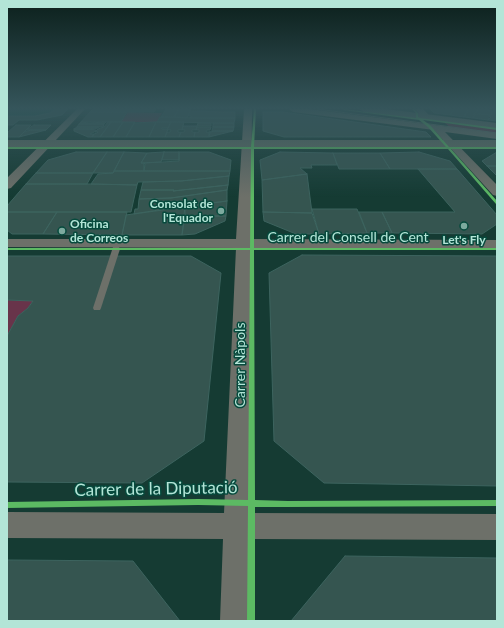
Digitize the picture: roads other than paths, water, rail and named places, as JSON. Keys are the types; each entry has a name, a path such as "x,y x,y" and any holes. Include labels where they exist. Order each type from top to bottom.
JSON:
{"main road":[{"path":"7,144 497,144"}],"street":[{"path":"7,185 52,138"},
{"path":"236,621 246,138"},
{"path":"446,138 497,192"},
{"name":"Carrer del Consell de Cent","path":"7,243 497,244"},
{"path":"7,525 497,528"}],"lane":[{"path":"97,308 116,249"}],"place":[{"name":"Consolat de l'Equador","path":"221,211"},
{"name":"Let's Fly","path":"464,226"},
{"name":"Oficina de Correos","path":"62,231"}]}
